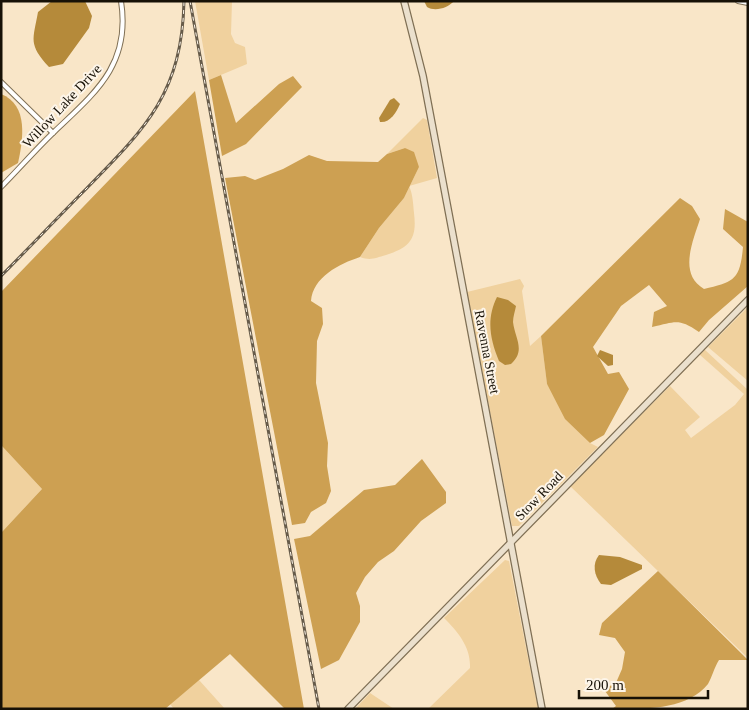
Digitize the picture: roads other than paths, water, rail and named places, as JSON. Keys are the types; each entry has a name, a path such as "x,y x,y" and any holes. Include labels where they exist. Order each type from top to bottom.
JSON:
{"street":[{"name":"Willow Lake Drive","path":"1,187 101,85 113,66 122,40 123,15 121,1"},
{"name":"Ravenna Street","path":"404,1 424,76 542,709"},
{"path":"738,1 748,4"},
{"path":"1,82 53,133"},
{"name":"Stow Road","path":"348,709 748,300"}],"railway":[{"path":"1,276 108,166 144,126 168,84 176,60 182,33 184,1"},
{"path":"190,1 319,709"}]}
